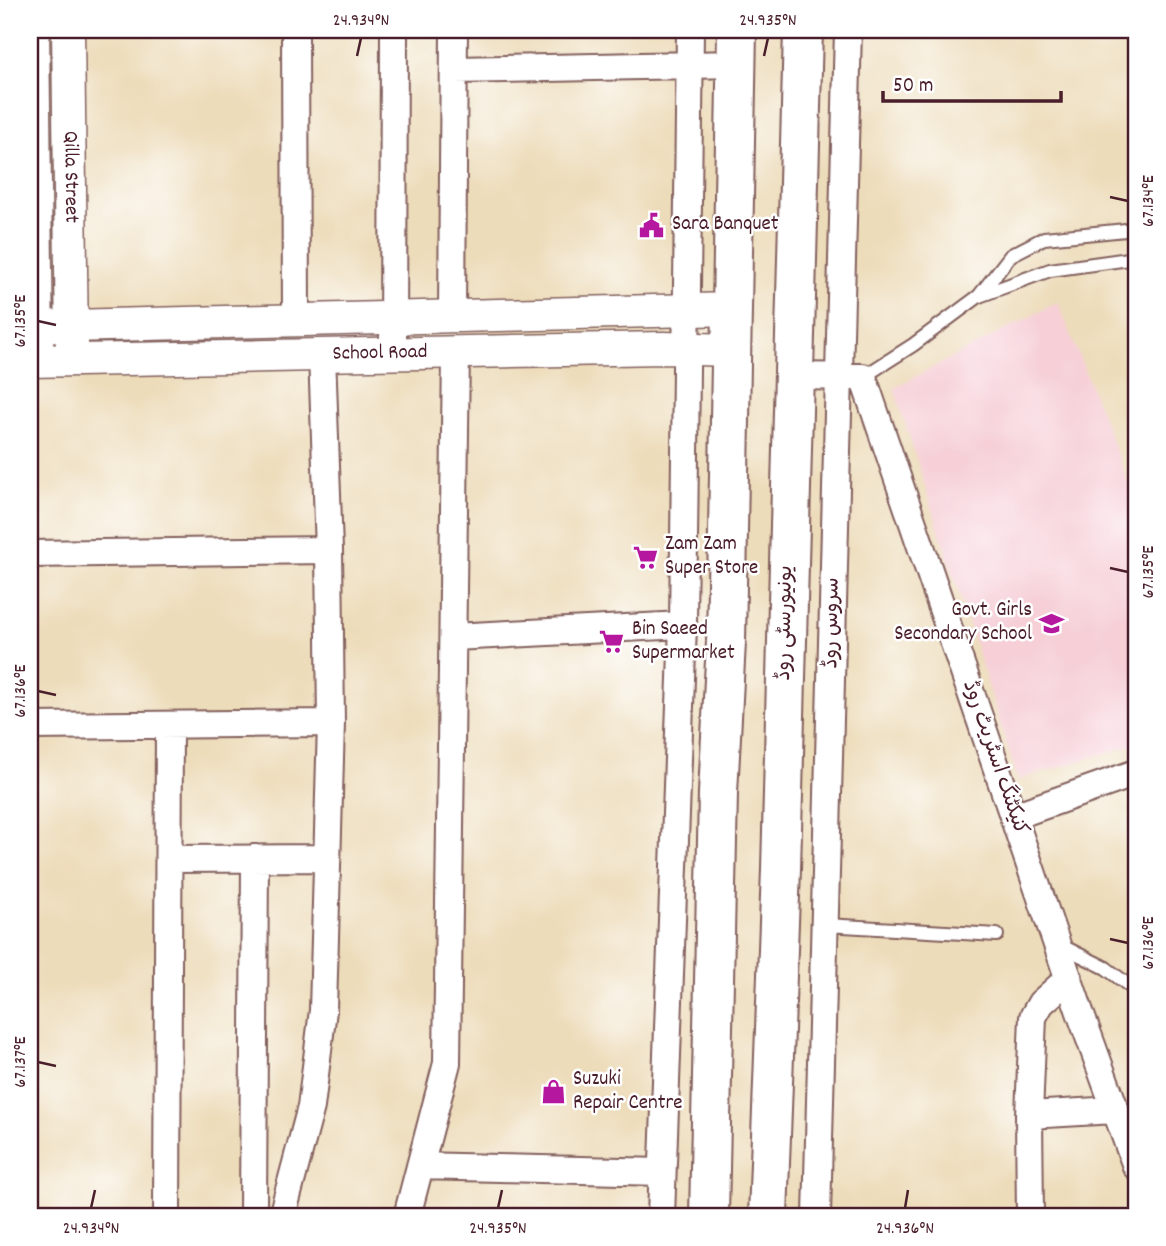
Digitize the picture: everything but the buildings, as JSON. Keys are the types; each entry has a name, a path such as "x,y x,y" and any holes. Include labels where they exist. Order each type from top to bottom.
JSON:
{"main road":[{"name":"یونیورسٹی روڈ","path":"768,1216 781,869 803,30"},
{"path":"709,1216 718,793 726,642 736,47"}],"street":[{"name":"Qilla Street","path":"33,30 34,361"},
{"name":"Qilla Street","path":"68,30 72,362"},
{"path":"295,30 296,319"},
{"path":"393,353 394,30"},
{"path":"452,314 454,30"},
{"path":"661,1216 683,625 685,309 691,30"},
{"name":"سروس روڈ","path":"817,1216 826,925 851,376 848,30"},
{"path":"455,70 691,67 736,47"},
{"path":"33,326 732,309"},
{"name":"School Road","path":"34,361 685,348 731,350"},
{"path":"407,1216 447,1063 456,352"},
{"path":"282,1216 311,1107 323,1010 331,723 330,550 322,354"},
{"path":"792,376 851,376"},
{"name":"کنیکٹنگ اسٹریٹ روڈ","path":"851,376 1014,816 1136,1166"},
{"path":"30,554 330,550"},
{"path":"453,637 683,625"},
{"path":"30,726 331,723"},
{"path":"167,1216 169,726"},
{"path":"1014,816 1136,773"},
{"path":"253,1216 255,858"},
{"path":"169,859 327,858"},
{"path":"1030,1216 1029,1115 1033,1017 1041,1003 1069,978"},
{"path":"1029,1115 1115,1110"},
{"path":"420,1166 662,1172"}],"lane":[{"path":"851,376 914,345 979,296 1011,255 1044,238 1136,229"},
{"path":"979,296 1050,270 1136,258"},
{"path":"826,925 997,934"},
{"path":"1057,943 1106,968 1136,991"}],"shaded area":[{"name":"Govt. Girls Secondary School","path":"1058,302 1136,503 1136,744 1018,780 894,388"}],"place":[{"name":"Sara Banquet","path":"652,225"},
{"name":"Zam Zam Super Store","path":"645,557"},
{"name":"Govt. Girls Secondary School","path":"1052,623"},
{"name":"Bin Saeed Supermarket","path":"612,642"},
{"name":"Suzuki Repair Centre","path":"553,1092"}]}
